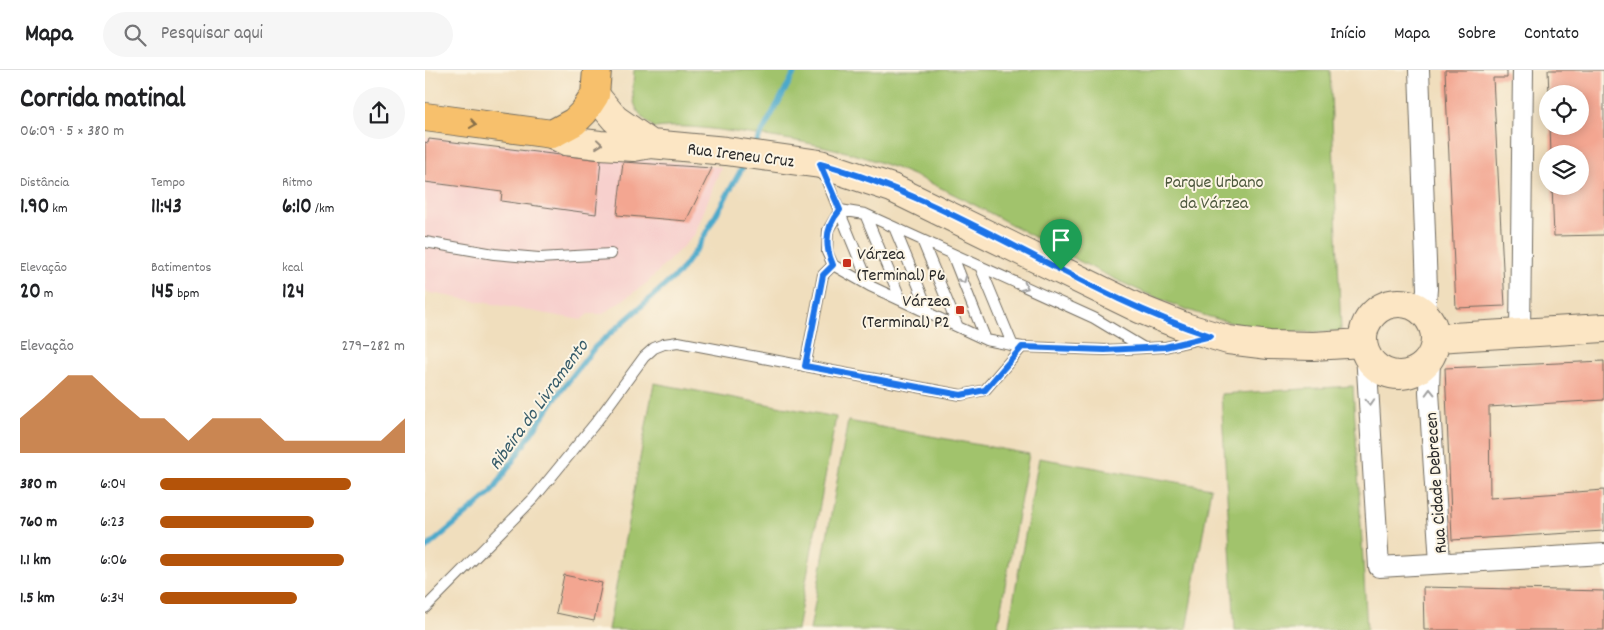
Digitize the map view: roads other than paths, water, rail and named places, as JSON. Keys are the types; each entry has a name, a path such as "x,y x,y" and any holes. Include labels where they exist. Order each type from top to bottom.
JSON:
{"main road":[{"path":"425,117 552,134 574,122 584,112 596,82"}],"street":[{"path":"1419,70 1427,288 1425,314"},
{"path":"1520,333 1523,70"},
{"name":"Rua Ireneu Cruz","path":"596,82 615,119 651,144"},
{"name":"Rua Ireneu Cruz","path":"552,134 566,140 600,145 634,147 651,144 769,155 820,164 892,188 1140,309 1211,336 1269,345 1365,348"},
{"path":"1433,349 1431,321 1416,307 1405,303 1384,306 1368,321 1364,332 1379,567 1440,563"},
{"path":"1365,348 1372,363 1380,370 1402,375 1412,373 1433,349 1520,333 1604,328"},
{"name":"Rua Cidade Debrecen","path":"1433,349 1429,392 1440,563 1604,554"}],"lane":[{"path":"820,164 869,286"},
{"path":"840,210 865,214 980,266 1094,318 1144,348"},
{"path":"840,210 828,230 827,252 833,265 869,286 986,340 1017,347 1105,350 1165,347 1211,336"},
{"path":"865,214 901,300"},
{"path":"894,227 930,314"},
{"path":"922,240 958,327"},
{"path":"425,242 494,254 539,258 611,254"},
{"path":"952,254 986,340"},
{"path":"805,366 823,275 833,265"},
{"path":"980,266 1017,347"},
{"path":"425,608 534,498 597,421 644,357 654,348 678,342 961,395 985,390 1017,347"}],"waterway":[{"name":"Ribeira do Livramento","path":"754,147 796,70"},
{"name":"Ribeira do Livramento","path":"425,549 491,493 553,401 595,347 679,273 698,247 746,161"}],"place":[{"name":"Várzea (Terminal) P6","path":"847,263"},
{"name":"Várzea (Terminal) P2","path":"960,310"}],"park label":[{"name":"Parque Urbano da Várzea","path":"1214,191"}]}
